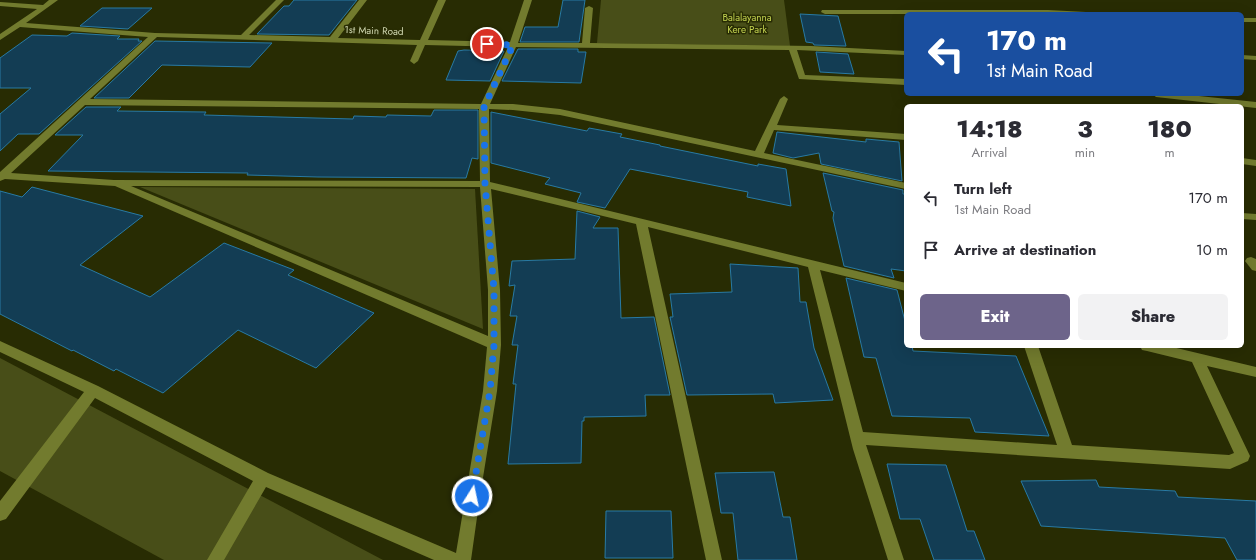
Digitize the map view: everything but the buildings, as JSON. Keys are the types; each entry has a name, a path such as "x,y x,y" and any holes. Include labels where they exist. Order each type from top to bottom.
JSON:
{"street":[{"path":"0,38 54,0"},
{"path":"243,37 280,0"},
{"path":"332,40 363,0"},
{"path":"414,62 442,0"},
{"path":"463,560 472,496 490,391 494,344 494,290 485,184 484,107 513,45 528,0"},
{"path":"0,4 45,7"},
{"path":"588,45 589,8"},
{"path":"824,12 904,13"},
{"path":"1244,20 1256,20"},
{"name":"1st Main Road","path":"21,24 156,35 513,45 792,48 904,53"},
{"path":"2,177 156,35"},
{"path":"792,48 802,77 904,82"},
{"path":"1244,56 1256,58"},
{"path":"1174,96 1256,105"},
{"path":"758,155 784,99"},
{"path":"82,102 513,107 560,112 904,186"},
{"path":"770,127 904,137"},
{"path":"1244,161 1256,163"},
{"path":"2,177 114,183 485,184 904,287"},
{"path":"114,183 494,344"},
{"path":"1244,216 1256,217"},
{"path":"641,222 714,560"},
{"path":"813,265 857,438 896,560"},
{"path":"0,346 93,390 263,478 453,560"},
{"path":"1032,348 1068,451"},
{"path":"1155,348 1256,372"},
{"path":"857,438 1230,462 1242,456 1197,358"},
{"path":"0,514 93,390"},
{"path":"214,560 263,478"}],"green space":[{"name":"Balalayanna Kere Park","path":"601,0 784,0 790,46 597,43"},
{"path":"140,187 475,189 483,329"},
{"path":"0,358 383,560 164,560 0,471"}],"route":[{"path":"472,496 490,391 494,345 494,290 485,184 484,107 513,45 487,44"}]}
